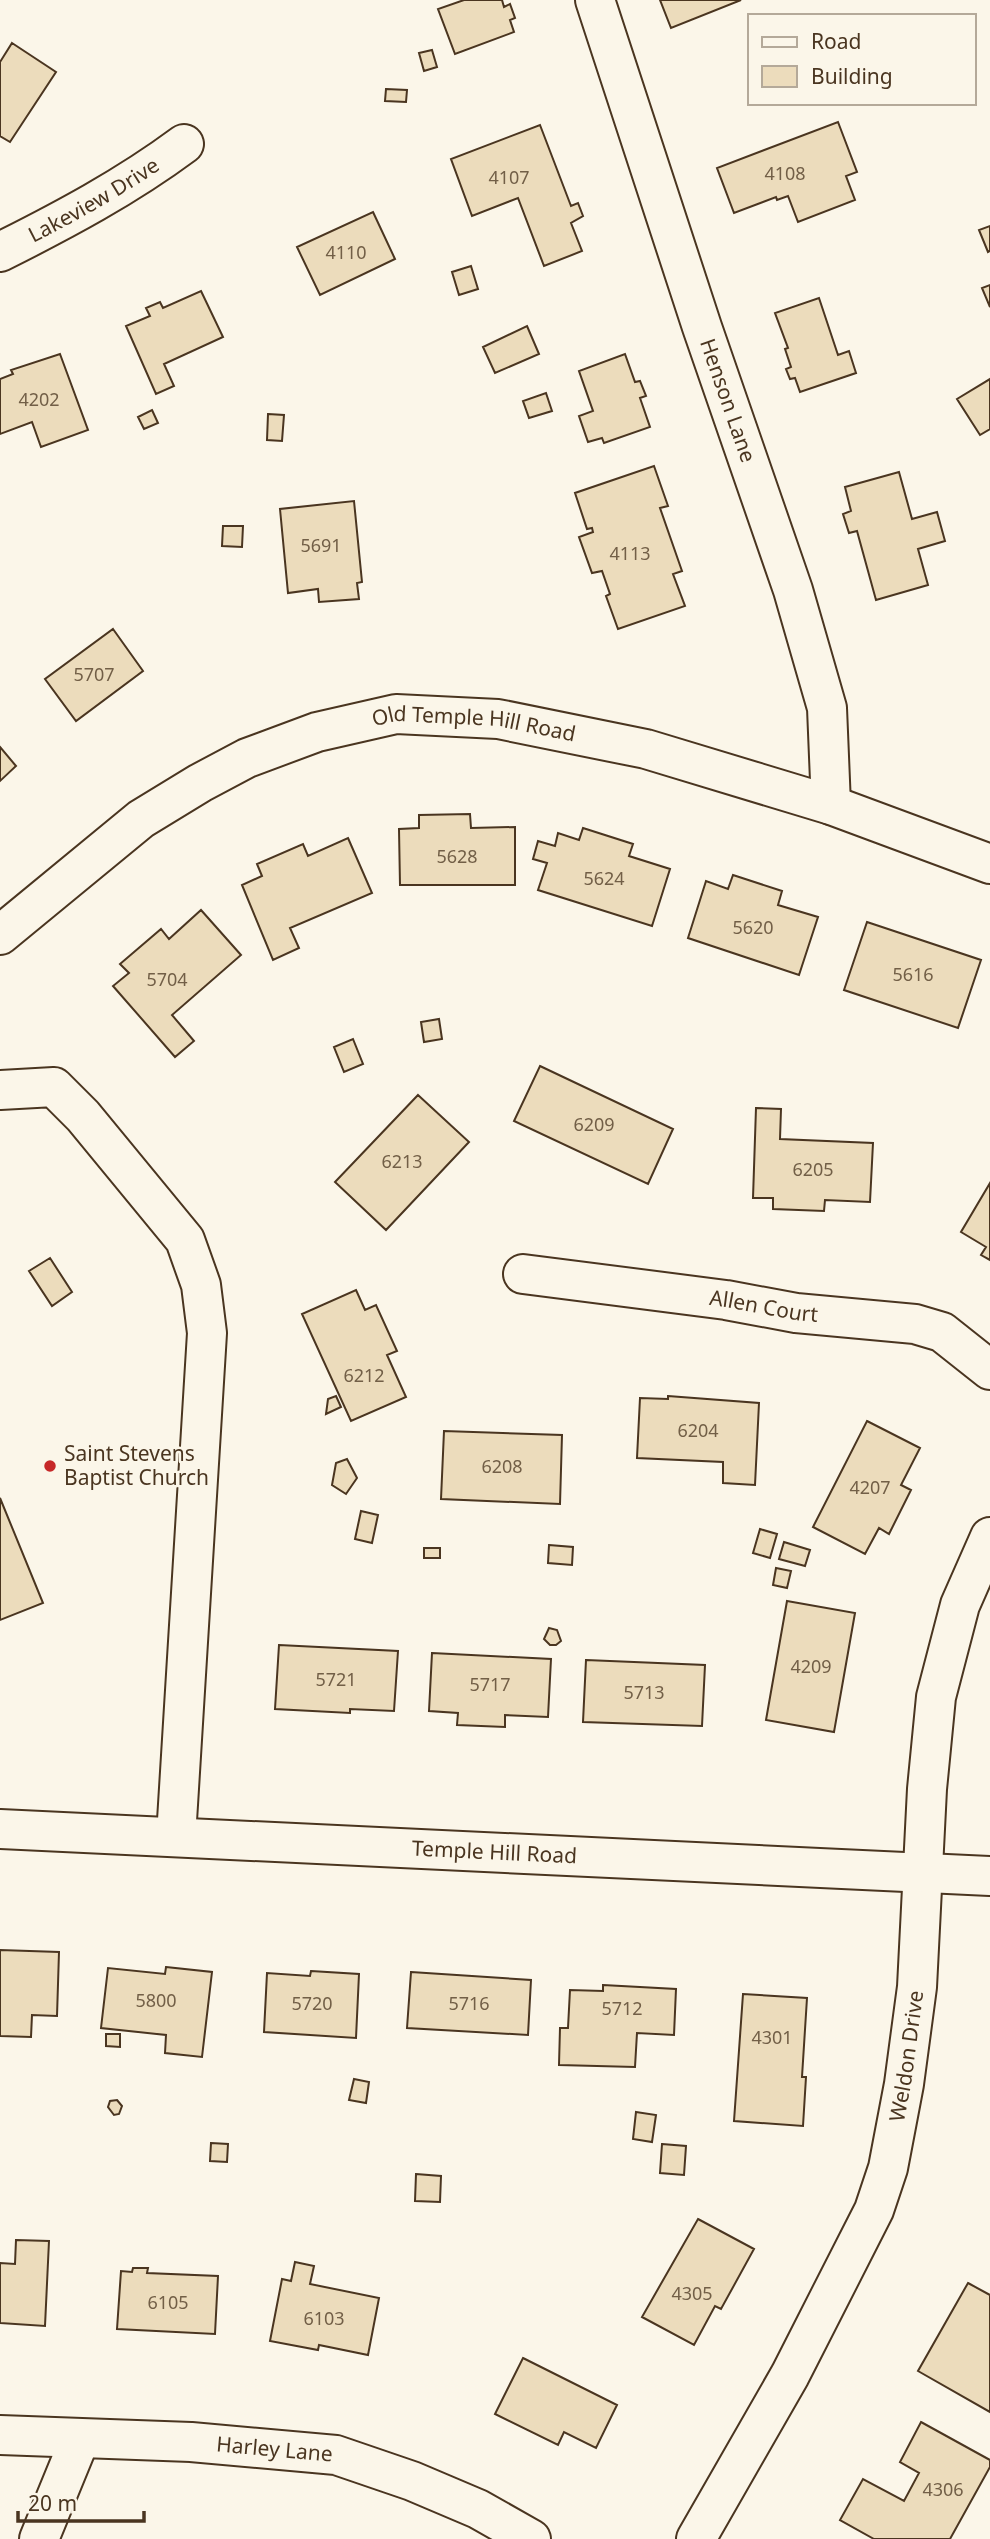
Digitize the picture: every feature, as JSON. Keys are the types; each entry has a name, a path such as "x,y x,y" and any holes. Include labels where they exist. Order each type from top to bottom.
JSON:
{"street":[{"name":"Henson Lane","path":"595,0 702,327 793,590 827,708 831,805"},
{"name":"Lakeview Drive","path":"0,252 98,201 184,144"},
{"name":"Old Temple Hill Road","path":"0,935 141,819 200,783 247,758 317,732 396,714 498,719 646,749 831,805 990,864"},
{"path":"0,1090 54,1087 83,1116 185,1240 201,1285 207,1333 176,1838"},
{"name":"Allen Court","path":"523,1274 726,1300 796,1313 915,1324 942,1332 990,1370"},
{"name":"Weldon Drive","path":"696,2539 790,2375 874,2210 891,2156 908,2059 925,1873 927,1789 936,1698 960,1605 990,1537"},
{"name":"Temple Hill Road","path":"0,1829 990,1875"},
{"name":"Harley Lane","path":"0,2435 191,2442 336,2455 412,2481 478,2510 531,2539"},
{"path":"39,2539 80,2439"}],"building":[{"path":"464,0 502,0 504,7 510,4 515,18 510,20 514,32 455,54 438,9"},
{"path":"660,0 741,0 671,28"},
{"path":"12,43 56,72 10,142 0,136 0,62"},
{"path":"432,50 437,67 424,71 419,53"},
{"path":"386,89 407,90 406,102 385,101"},
{"path":"838,122 857,172 846,176 855,200 798,222 788,196 777,200 776,197 734,213 717,168"},
{"path":"540,125 571,206 578,203 583,216 571,223 582,251 544,266 518,198 472,216 451,159"},
{"path":"373,212 395,259 320,295 297,247"},
{"path":"990,226 990,251 988,252 979,230"},
{"path":"471,266 478,289 459,295 452,272"},
{"path":"990,285 990,307 982,288"},
{"path":"201,291 223,337 164,364 174,386 156,394 126,326 150,316 146,308 160,302 163,308"},
{"path":"819,298 838,355 849,351 856,373 800,392 795,378 790,379 786,369 791,367 785,349 788,348 775,313"},
{"path":"527,326 539,354 495,373 483,347"},
{"path":"60,354 88,430 41,447 32,422 0,434 0,379 13,374 11,370"},
{"path":"625,354 635,382 640,381 646,396 640,398 650,427 604,443 602,438 588,442 579,416 593,411 579,371"},
{"path":"990,379 990,429 980,435 957,399"},
{"path":"546,393 552,411 529,418 523,401"},
{"path":"152,410 158,423 144,429 138,417"},
{"path":"268,414 284,415 282,441 267,440"},
{"path":"654,466 668,506 660,508 682,571 673,574 685,606 618,629 606,596 610,594 602,571 592,573 579,537 593,532 592,528 587,529 575,493"},
{"path":"899,472 912,519 937,512 945,541 918,549 928,585 876,600 857,531 849,533 843,514 851,511 845,487"},
{"path":"354,501 362,582 357,583 359,599 319,602 318,589 288,593 280,509"},
{"path":"223,526 243,526 242,547 222,546"},
{"path":"113,629 143,671 76,721 45,679"},
{"path":"0,747 16,766 0,781"},
{"path":"470,814 471,828 515,827 515,885 400,885 399,829 419,828 419,815"},
{"path":"583,828 633,844 629,856 670,869 652,926 538,890 547,863 533,859 538,841 555,846 558,833 579,840"},
{"path":"348,838 372,893 290,928 299,948 273,960 242,885 262,876 257,864 303,844 308,856"},
{"path":"733,875 782,891 778,905 818,917 799,975 688,938 706,881 728,889"},
{"path":"201,910 241,955 172,1015 194,1041 175,1057 113,986 129,973 120,964 161,929 169,939"},
{"path":"867,922 981,960 958,1028 844,990"},
{"path":"439,1019 442,1039 424,1042 421,1022"},
{"path":"353,1039 363,1064 344,1072 334,1047"},
{"path":"540,1066 673,1129 648,1184 514,1121"},
{"path":"418,1095 469,1142 386,1230 335,1182"},
{"path":"756,1108 781,1109 780,1139 873,1143 870,1202 825,1200 824,1211 773,1209 773,1198 753,1198"},
{"path":"990,1183 990,1260 981,1255 986,1247 961,1232"},
{"path":"50,1258 72,1292 52,1306 29,1271"},
{"path":"356,1290 365,1310 376,1305 397,1351 387,1355 406,1397 351,1421 302,1314"},
{"path":"336,1396 341,1407 326,1414 328,1399"},
{"path":"668,1396 759,1403 755,1485 723,1483 723,1462 637,1458 640,1398 668,1399"},
{"path":"867,1421 920,1448 901,1485 911,1490 889,1534 879,1528 865,1554 813,1527"},
{"path":"444,1431 562,1435 560,1504 441,1499"},
{"path":"347,1459 357,1478 346,1494 332,1485 336,1463"},
{"path":"0,1498 43,1603 0,1620"},
{"path":"361,1511 378,1515 372,1543 355,1539"},
{"path":"760,1529 777,1534 770,1558 753,1553"},
{"path":"784,1542 810,1550 805,1566 779,1559"},
{"path":"549,1545 573,1547 572,1565 548,1563"},
{"path":"424,1548 440,1548 440,1558 424,1558"},
{"path":"776,1568 791,1571 787,1588 773,1585"},
{"path":"787,1601 855,1613 834,1732 766,1720"},
{"path":"549,1628 557,1630 561,1641 556,1645 550,1645 544,1639"},
{"path":"279,1645 398,1651 394,1711 350,1709 350,1713 275,1709"},
{"path":"432,1653 551,1659 548,1717 505,1715 505,1727 457,1725 458,1713 429,1711"},
{"path":"586,1660 705,1665 702,1726 583,1722"},
{"path":"0,1950 59,1952 57,2016 32,2015 31,2037 0,2036"},
{"path":"166,1967 212,1972 202,2057 165,2053 166,2035 101,2028 108,1968 165,1974"},
{"path":"311,1971 359,1974 356,2038 264,2032 267,1973 310,1976"},
{"path":"411,1972 531,1980 528,2035 407,2028"},
{"path":"603,1985 676,1989 674,2035 637,2033 635,2067 559,2065 560,2028 568,2028 570,1990 603,1991"},
{"path":"743,1994 807,1998 802,2077 806,2077 803,2126 734,2121"},
{"path":"106,2034 120,2034 120,2047 106,2046"},
{"path":"354,2079 369,2082 366,2103 349,2100"},
{"path":"117,2100 122,2106 119,2114 114,2115 108,2107 110,2101"},
{"path":"636,2112 656,2115 652,2142 633,2139"},
{"path":"211,2143 228,2144 227,2162 210,2161"},
{"path":"662,2144 686,2146 684,2175 660,2173"},
{"path":"416,2174 441,2176 440,2202 415,2201"},
{"path":"698,2219 754,2249 721,2309 715,2306 694,2345 642,2317"},
{"path":"16,2240 49,2241 45,2326 0,2323 0,2263 15,2264"},
{"path":"295,2262 314,2266 310,2284 379,2298 368,2355 319,2345 318,2350 270,2341 282,2279 291,2281"},
{"path":"133,2268 148,2268 147,2273 218,2276 215,2334 117,2329 121,2271 132,2272"},
{"path":"968,2283 990,2295 990,2412 918,2371"},
{"path":"523,2358 617,2405 596,2448 564,2432 558,2445 495,2414"},
{"path":"921,2422 990,2460 990,2467 950,2539 874,2539 840,2520 863,2479 904,2501 919,2473 900,2462"}],"place":[{"name":"Saint Stevens Baptist Church","path":"50,1466"}]}
